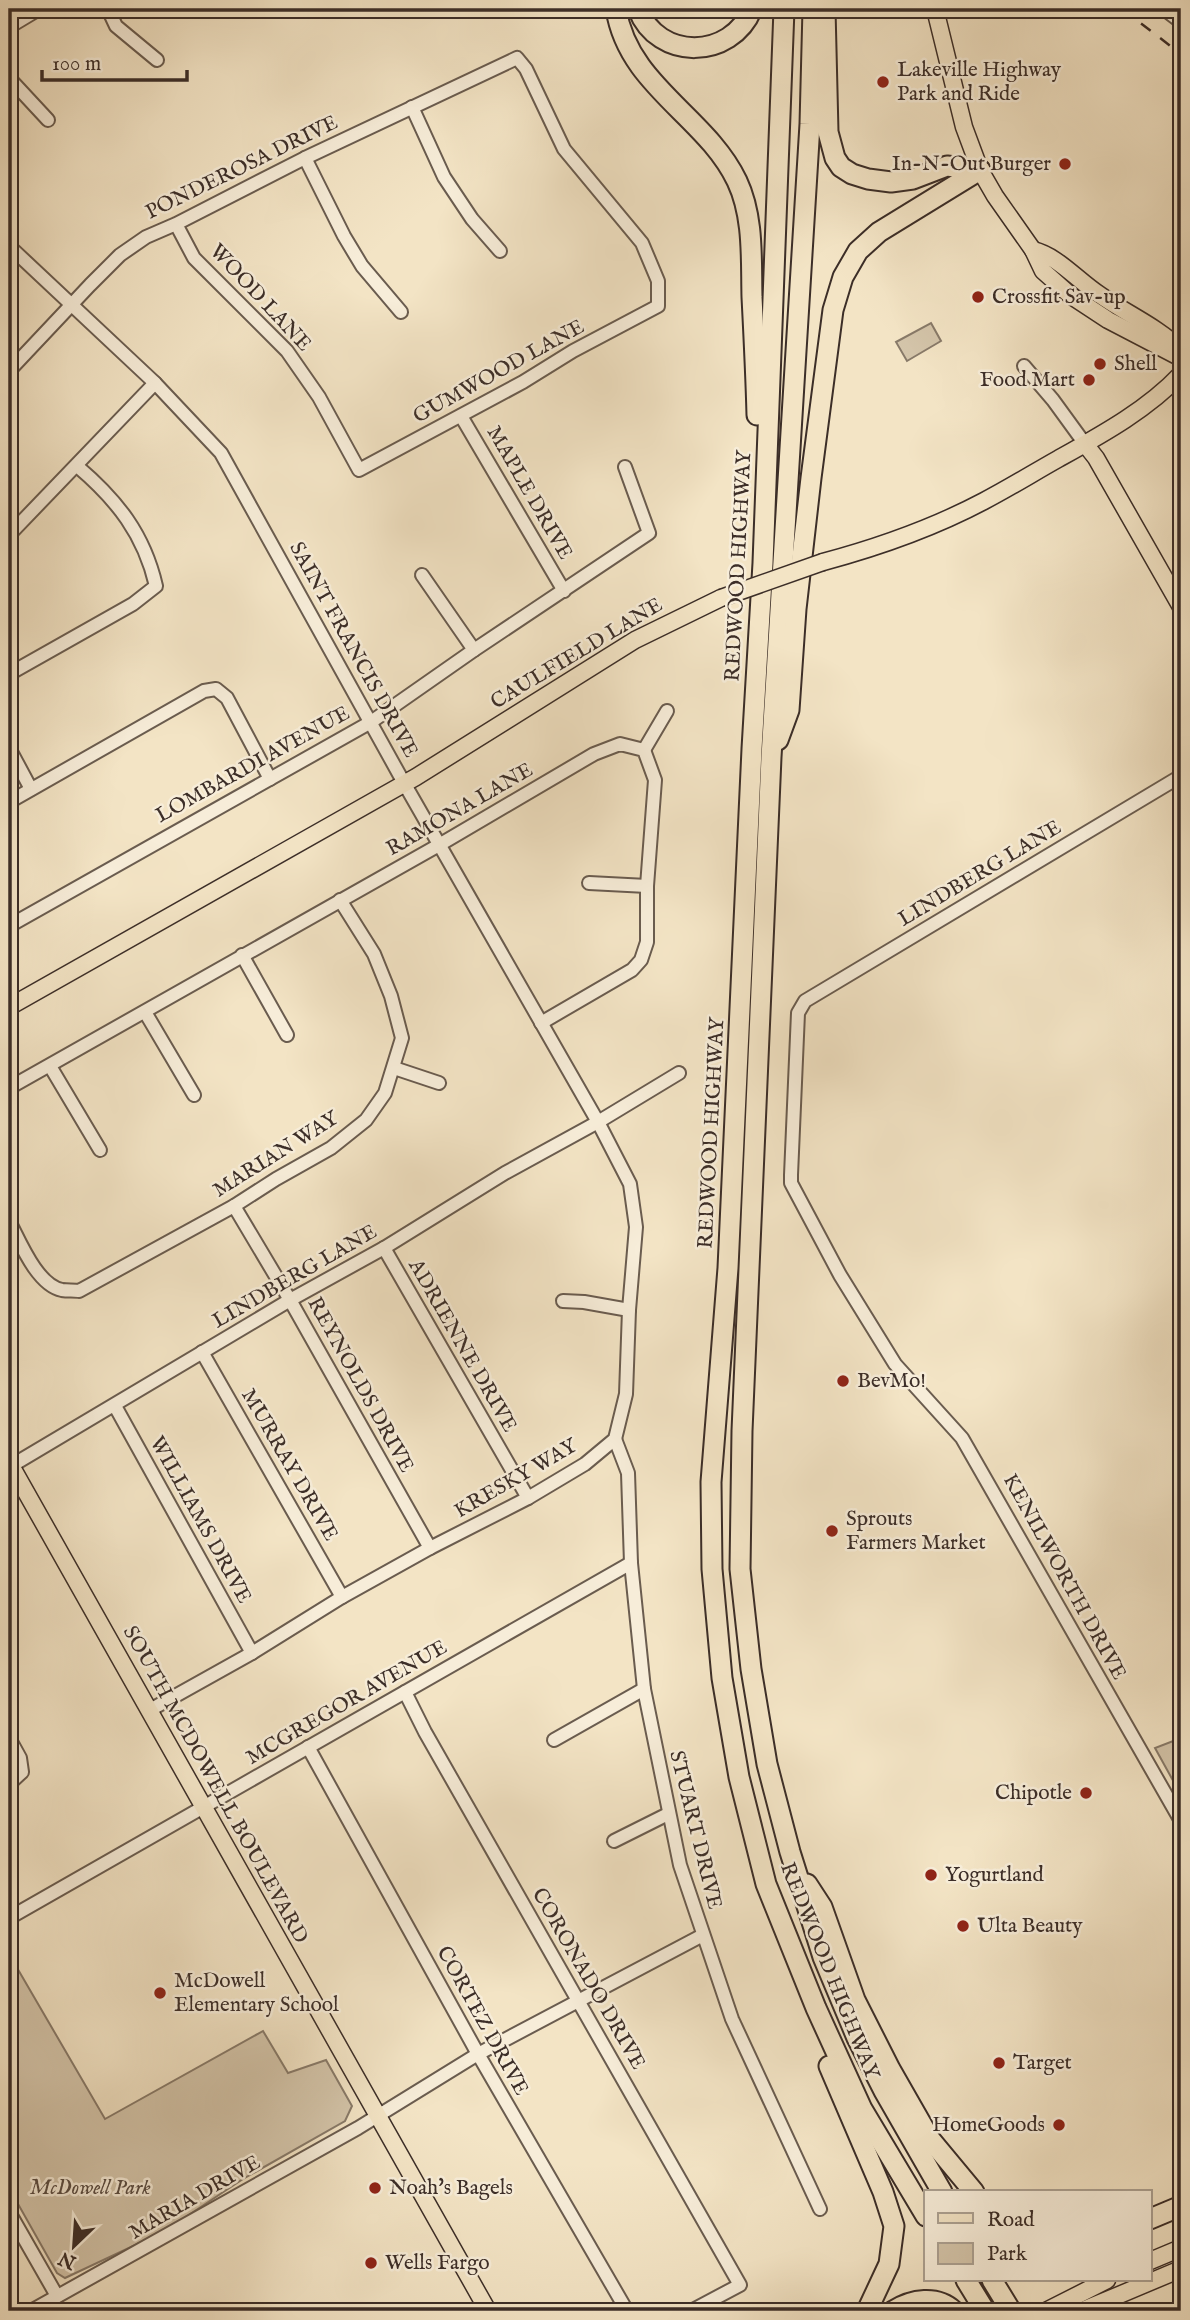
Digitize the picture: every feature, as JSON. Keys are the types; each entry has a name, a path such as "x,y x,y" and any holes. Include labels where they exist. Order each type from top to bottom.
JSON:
{"highway":[{"path":"617,9 626,43 636,62 649,80 724,159 740,186 747,209 763,563"},
{"path":"638,9 645,23 660,37 679,47 694,49 710,47 729,38 744,24 752,9"},
{"name":"REDWOOD HIGHWAY","path":"784,9 763,563 728,1268 710,1482 712,1569 722,1678 747,1812 763,1871 816,2008 862,2109 924,2213"},
{"name":"REDWOOD HIGHWAY","path":"813,9 810,124 771,757 743,1404 740,1569 751,1669 767,1763 822,1956 857,2038 941,2190"},
{"path":"825,9 828,132 835,158 841,167 868,179 891,182 913,179 947,166 980,170"},
{"path":"771,757 789,710 796,609 810,478 832,310 843,277 858,251 879,232 980,170"},
{"path":"795,1866 822,1907 855,2000 890,2069 930,2139 972,2190"},
{"path":"779,1918 776,1935 790,1976 883,2192 894,2226 889,2264 867,2311"},
{"path":"1152,2218 1181,2206"},
{"path":"967,2282 985,2311"},
{"path":"993,2282 1011,2311"},
{"path":"894,2311 918,2300 932,2301 951,2307 954,2311"}],"main road":[{"path":"935,9 964,127 980,170 1033,250 1043,271 1070,295 1108,320 1181,358"},
{"path":"1033,250 1047,253 1097,293 1158,331 1181,350"},
{"name":"CAULFIELD LANE","path":"9,1007 404,783 635,640 721,598 823,562 866,550 983,502 1085,444 1157,397 1181,374"},
{"path":"1085,444 1096,458 1181,607"},
{"name":"SOUTH MCDOWELL BOULEVARD","path":"10,1464 16,1491 150,1710 488,2311"},
{"path":"1152,2260 1181,2248"},
{"path":"1152,2281 1181,2269"},
{"path":"1046,2311 1103,2282"},
{"path":"1081,2311 1150,2282"}],"street":[{"path":"9,27 39,9"},
{"path":"108,9 116,26 157,60"},
{"path":"1164,9 1181,22"},
{"name":"PONDEROSA DRIVE","path":"9,371 120,256 146,237 176,225 305,158 517,58 526,69 564,149 642,243 658,281 658,306"},
{"path":"9,78 48,120"},
{"path":"412,107 444,177 472,219 500,250"},
{"path":"305,158 362,266 401,312"},
{"name":"WOOD LANE","path":"176,225 194,258 287,351 319,397 359,470"},
{"name":"SAINT FRANCIS DRIVE","path":"9,246 155,383 220,453 439,845 598,1122"},
{"name":"GUMWOOD LANE","path":"359,470 658,306"},
{"path":"1024,366 1085,444"},
{"path":"9,535 155,383"},
{"name":"MAPLE DRIVE","path":"461,416 564,591"},
{"path":"9,674 132,604 156,586 152,566 133,527 106,492 77,467"},
{"name":"LOMBARDI AVENUE","path":"9,926 371,722 474,649 649,533 625,467"},
{"path":"422,575 474,649"},
{"path":"9,802 204,691 215,689 227,698 270,779"},
{"path":"541,1023 632,970 642,960 647,942 647,886 656,780 644,750 667,710"},
{"name":"RAMONA LANE","path":"9,1088 439,845 594,754 620,744 644,750"},
{"path":"9,748 31,789"},
{"name":"LINDBERG LANE","path":"800,1007 805,1001 1181,776"},
{"path":"589,883 647,886"},
{"name":"MARIAN WAY","path":"13,1240 46,1280 60,1290 79,1291 234,1206 331,1148 366,1120 385,1093 402,1038 391,996 374,954 340,900"},
{"path":"242,955 287,1035"},
{"name":"KENILWORTH DRIVE","path":"800,1007 797,1013 791,1183 840,1275 895,1364 962,1437 1181,1821"},
{"path":"145,1012 194,1095"},
{"path":"50,1066 100,1150"},
{"path":"394,1068 439,1083"},
{"name":"LINDBERG LANE","path":"10,1464 115,1406 290,1300 384,1248 505,1173 598,1122 679,1073"},
{"path":"598,1122 630,1184 636,1227 626,1394 615,1439"},
{"name":"REYNOLDS DRIVE","path":"234,1206 430,1548"},
{"path":"9,1221 13,1240"},
{"name":"ADRIENNE DRIVE","path":"384,1248 528,1499"},
{"path":"563,1301 629,1310"},
{"name":"MURRAY DRIVE","path":"202,1352 342,1597"},
{"name":"WILLIAMS DRIVE","path":"115,1406 252,1653"},
{"name":"KRESKY WAY","path":"150,1710 252,1653 342,1597 430,1548 528,1499 585,1464 615,1439"},
{"name":"STUART DRIVE","path":"615,1439 628,1473 631,1563 644,1689 680,1865 732,2019 820,2209"},
{"name":"MCGREGOR AVENUE","path":"9,1918 631,1563"},
{"path":"554,1740 644,1689"},
{"name":"CORONADO DRIVE","path":"405,1692 425,1732 740,2284 691,2311"},
{"path":"9,1738 20,1758 22,1772 9,1784"},
{"name":"CORTEZ DRIVE","path":"308,1747 478,2054 627,2311"},
{"path":"614,1840 668,1814"},
{"name":"MARIA DRIVE","path":"31,2311 377,2117 478,2054 703,1935"},
{"path":"9,2212 57,2296"}],"green space":[{"path":"931,323 941,341 907,361 896,342"},
{"path":"1181,1738 1181,1795 1155,1748"},
{"name":"McDowell Park","path":"9,1954 105,2119 263,2031 288,2073 326,2060 352,2106 345,2121 243,2179 163,2232 65,2278 57,2273 9,2188"}],"railway":[{"path":"1122,9 1181,54"}],"place":[{"name":"Lakeville Highway Park and Ride","path":"883,82"},
{"name":"In-N-Out Burger","path":"1065,164"},
{"name":"Crossfit Sav-up","path":"978,297"},
{"name":"Shell","path":"1100,364"},
{"name":"Food Mart","path":"1089,380"},
{"name":"BevMo!","path":"843,1381"},
{"name":"Sprouts Farmers Market","path":"832,1531"},
{"name":"Chipotle","path":"1086,1793"},
{"name":"Yogurtland","path":"931,1875"},
{"name":"Ulta Beauty","path":"963,1926"},
{"name":"McDowell Elementary School","path":"160,1993"},
{"name":"Target","path":"999,2063"},
{"name":"HomeGoods","path":"1059,2125"},
{"name":"Noah's Bagels","path":"375,2188"},
{"name":"Wells Fargo","path":"371,2263"}]}
